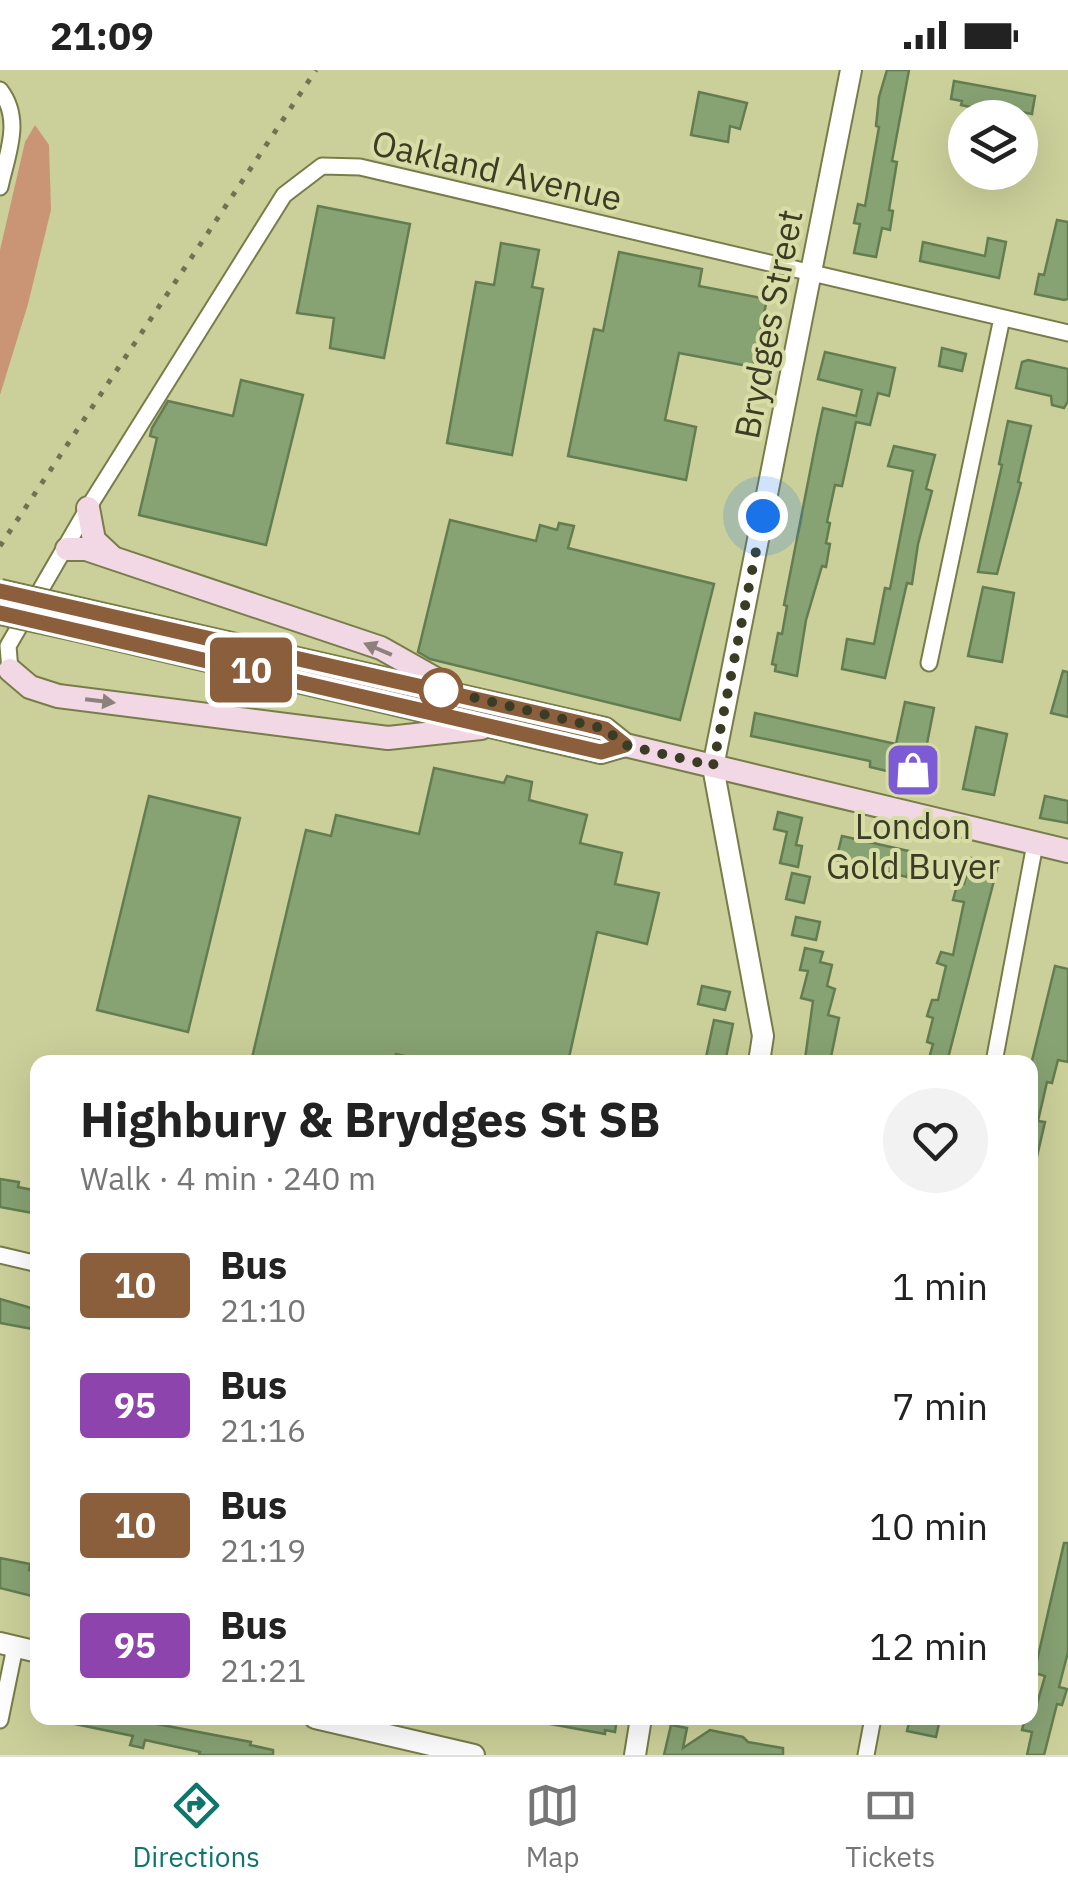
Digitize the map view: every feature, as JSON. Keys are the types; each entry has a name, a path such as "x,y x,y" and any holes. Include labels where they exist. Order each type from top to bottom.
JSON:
{"main road":[{"path":"88,508 94,540 113,558"},
{"path":"67,548 86,549 381,648 463,695"},
{"path":"0,591 80,620 497,727 601,752 625,745"},
{"path":"0,613 80,620 463,695 605,729 625,745 1068,851"},
{"path":"10,670 30,688 58,696 388,738 497,727"}],"street":[{"name":"Brydges Street","path":"759,1055 763,1036 713,766 851,70"},
{"path":"0,90 12,111 14,126 0,188"},
{"name":"Oakland Avenue","path":"10,670 8,646 88,508 284,196 322,166 360,167 1068,333"},
{"path":"929,664 1002,318"},
{"path":"995,1055 1035,844"},
{"path":"0,1256 30,1262"},
{"path":"0,1720 8,1645"},
{"path":"345,1725 474,1755"},
{"path":"634,1755 640,1725"},
{"path":"866,1755 872,1725"}],"shaded area":[{"path":"35,125 49,145 51,210 0,395 0,250 25,142"}],"building":[{"path":"887,70 909,70 892,161 897,162 889,210 893,211 890,230 882,228 876,257 854,253 860,224 854,223 858,204 865,206 879,127 879,97"},
{"path":"954,81 1035,96 1034,100 951,99"},
{"path":"699,92 747,103 740,129 730,126 728,142 691,135"},
{"path":"318,206 410,224 384,358 330,348 334,318 297,313"},
{"path":"1057,220 1068,222 1068,299 1064,300 1035,294 1039,274 1044,275"},
{"path":"988,238 1006,242 999,278 920,261 923,242 985,256"},
{"path":"501,243 539,250 532,287 543,289 512,455 447,443 476,282 494,285"},
{"path":"619,252 702,269 699,286 767,299 753,367 679,353 665,420 696,427 686,480 568,456 594,329 603,331"},
{"path":"942,348 966,354 962,371 939,366"},
{"path":"825,352 895,368 889,396 878,393 870,425 856,422 842,486 835,485 827,522 830,523 826,543 830,544 826,567 822,566 806,620 797,676 775,671 776,665 772,664 778,633 782,634 787,606 784,605 823,408 856,416 862,390 818,379"},
{"path":"1022,362 1068,369 1068,401 1064,408 1052,405 1051,396 1016,388"},
{"path":"241,380 303,395 266,545 139,515 157,438 150,436 152,428 168,401 233,416"},
{"path":"1008,421 1031,426 1018,482 1021,483 997,574 978,572 1002,465 999,464"},
{"path":"894,446 935,455 926,489 932,491 912,584 907,583 885,678 842,669 847,639 874,644 885,588 890,589 913,471 888,466"},
{"path":"450,520 536,541 540,525 557,530 559,523 574,526 568,548 714,584 680,720 430,659 418,652"},
{"path":"983,587 1014,593 1002,662 968,656"},
{"path":"1063,671 1068,672 1068,717 1051,713"},
{"path":"905,702 934,708 920,779 870,767 870,761 751,736 755,713 896,744"},
{"path":"976,727 1007,734 994,795 963,789"},
{"path":"434,768 504,783 507,776 532,782 529,800 587,815 580,843 622,853 615,884 659,893 647,944 597,932 570,1055 253,1055 306,830 331,836 336,815 419,834"},
{"path":"149,796 240,818 188,1032 97,1010"},
{"path":"1045,796 1068,801 1068,823 1040,818"},
{"path":"778,812 802,818 796,845 802,846 798,867 780,863 787,832 774,829"},
{"path":"842,836 913,852 907,877 836,860"},
{"path":"971,858 998,865 949,1055 930,1055 933,1044 927,1042 933,1018 927,1016 932,1000 938,1000 946,966 937,963 941,952 953,955 964,902 953,900 958,882 964,884"},
{"path":"792,873 810,877 804,903 786,899"},
{"path":"796,917 820,922 816,940 792,935"},
{"path":"805,948 823,952 820,962 832,965 827,986 835,989 828,1015 839,1018 831,1055 806,1055 813,1001 801,998 808,971 800,970"},
{"path":"1055,966 1068,969 1068,1062 1058,1060 1052,1083 1047,1082 1038,1121 1038,1055 1033,1055"},
{"path":"702,986 730,992 725,1010 698,1004"},
{"path":"714,1020 733,1024 726,1055 706,1055"},
{"path":"1038,1121 1045,1122 1038,1152"},
{"path":"0,1179 19,1182 18,1187 30,1189 30,1213 0,1207"},
{"path":"0,1299 30,1308 30,1329 0,1323"},
{"path":"1064,1543 1068,1543 1068,1652 1059,1687 1067,1689 1062,1705 1057,1704 1044,1755 1027,1755 1032,1732 1022,1730 1023,1725 1038,1725 1038,1700 1045,1676 1038,1674 1038,1656"},
{"path":"0,1558 30,1564 30,1596 0,1588"},
{"path":"80,1725 162,1725 251,1742 250,1745 273,1750 273,1755 199,1755 200,1752 145,1740 143,1748 130,1745 133,1736"},
{"path":"556,1725 616,1725 615,1732 605,1730 605,1734"},
{"path":"671,1725 687,1728 683,1748 710,1730 783,1748 783,1755 664,1755"},
{"path":"908,1725 939,1725 936,1737 907,1731"}],"railway":[{"path":"0,546 316,70"}],"bus line":[{"name":"10","path":"0,591 605,729 625,745 601,752 0,613"}],"place":[{"name":"London Gold Buyer","path":"913,770"}],"route":[{"path":"441,690 436,680 463,695 605,729 625,745 713,766 763,516"}]}
